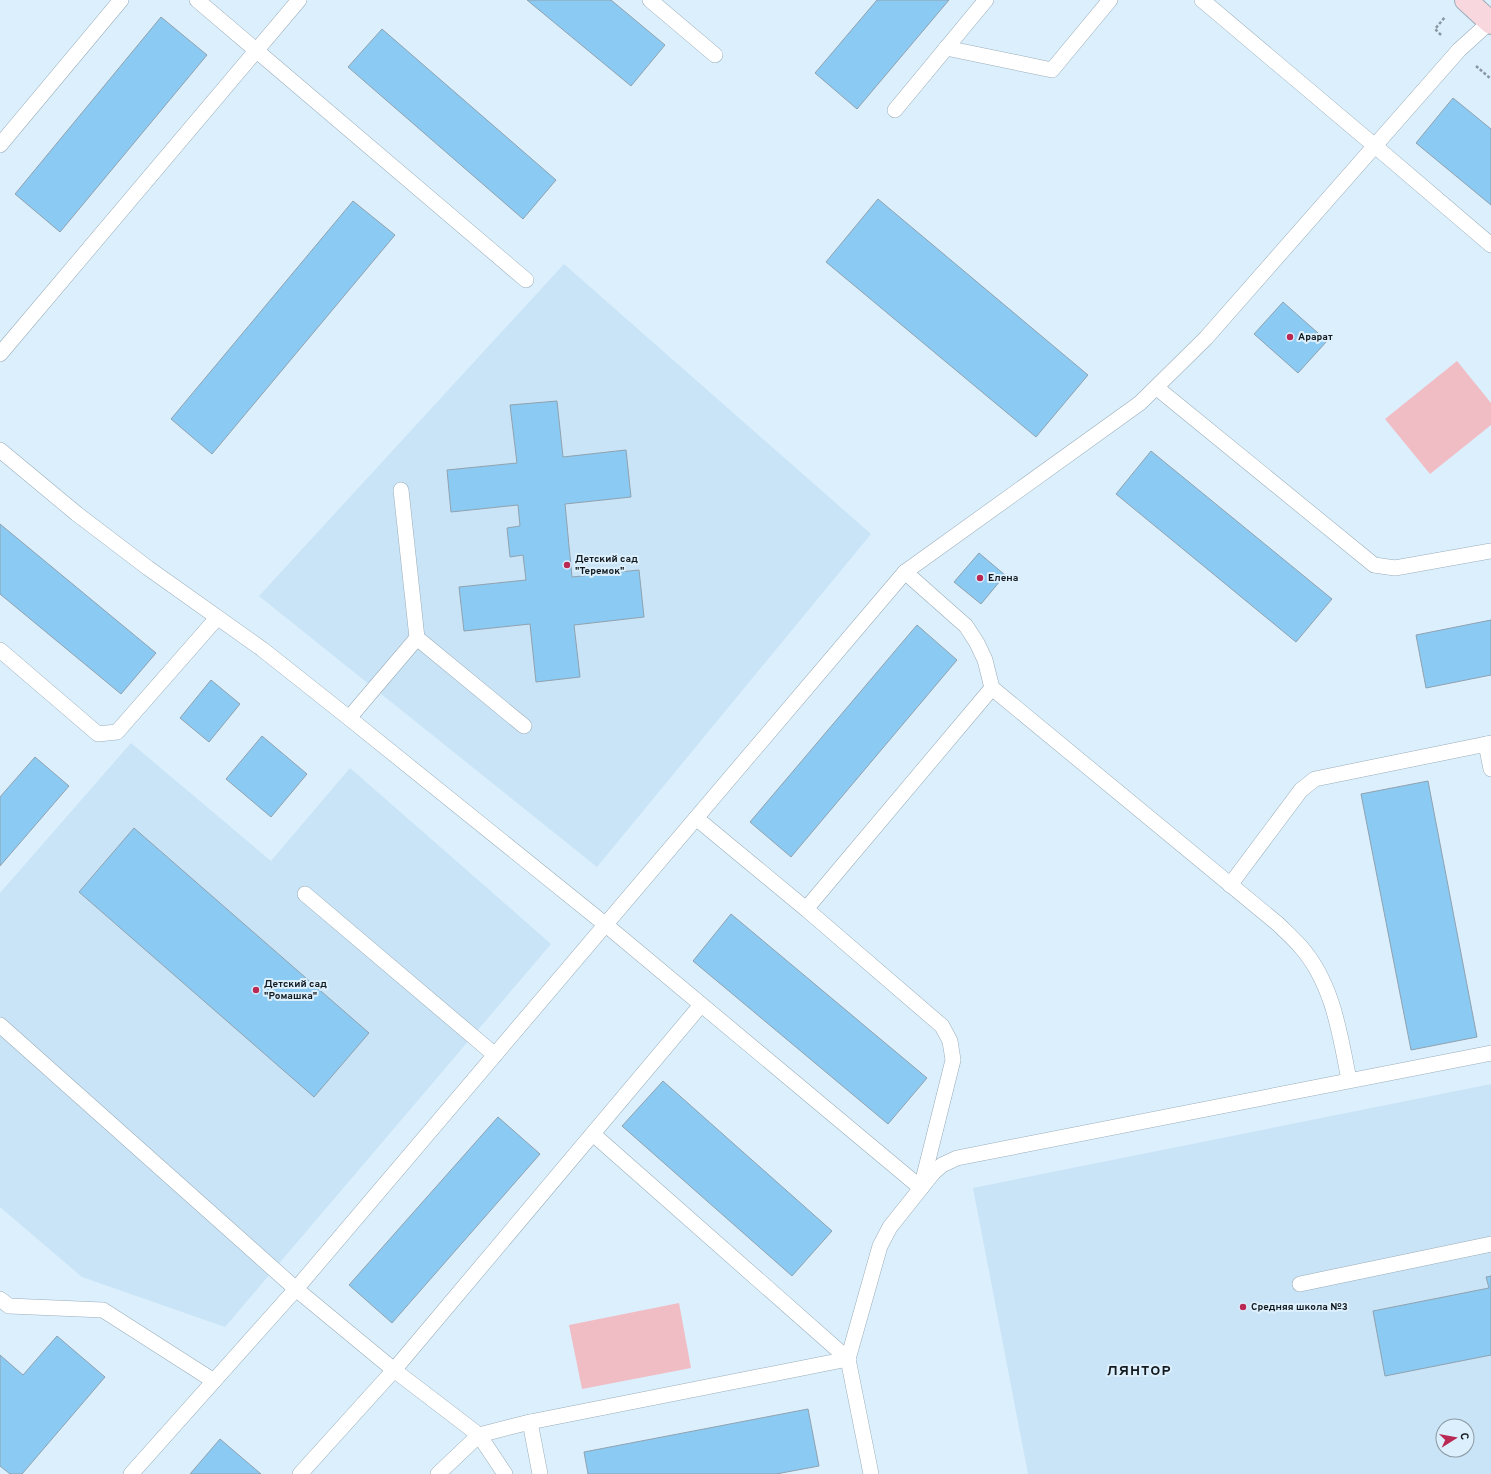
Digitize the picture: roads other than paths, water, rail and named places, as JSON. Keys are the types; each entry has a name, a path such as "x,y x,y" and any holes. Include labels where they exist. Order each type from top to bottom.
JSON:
{"main road":[{"path":"1457,6 1491,22"}],"lane":[{"path":"0,146 121,0"},
{"path":"197,0 526,280"},
{"path":"0,354 299,0"},
{"path":"650,0 715,55"},
{"path":"895,110 986,0"},
{"path":"946,48 1052,70 1110,0"},
{"path":"1202,0 1491,245"},
{"path":"131,1474 296,1289 905,572 1140,403 1157,388 1206,338 1459,50 1491,22"},
{"path":"1157,388 1374,566 1395,568 1491,551"},
{"path":"0,450 83,519 217,618 262,649 349,718 606,925 921,1188"},
{"path":"401,490 417,638 524,726"},
{"path":"905,572 966,626 977,643 985,660 992,688 1278,924 1301,947 1318,972 1329,996 1337,1021 1349,1080"},
{"path":"0,650 98,734 117,732 217,618"},
{"path":"349,718 417,638"},
{"path":"806,909 992,688"},
{"path":"1230,885 1302,790 1315,779 1489,743 1491,769"},
{"path":"696,818 806,909 942,1026 950,1040 953,1060 921,1188"},
{"path":"305,894 495,1055"},
{"path":"300,1474 394,1370 701,1005"},
{"path":"0,1025 296,1289 394,1370 479,1435 505,1474"},
{"path":"872,1474 848,1359 880,1246 890,1226 933,1173 942,1165 957,1158 1491,1052"},
{"path":"593,1134 848,1359"},
{"path":"1300,1284 1491,1244"},
{"path":"0,1299 9,1306 103,1310 214,1381"},
{"path":"438,1474 479,1435 530,1422 848,1359"},
{"path":"530,1422 540,1474"}],"place":[{"name":"Арарат","path":"1290,337"},
{"name":"Детский сад \"Теремок\"","path":"567,565"},
{"name":"Елена","path":"980,578"},
{"name":"Детский сад \"Ромашка\"","path":"256,990"},
{"name":"Средняя школа №3","path":"1243,1307"}],"district":[{"name":"ЛЯНТОР","path":"1139,1371"}]}
